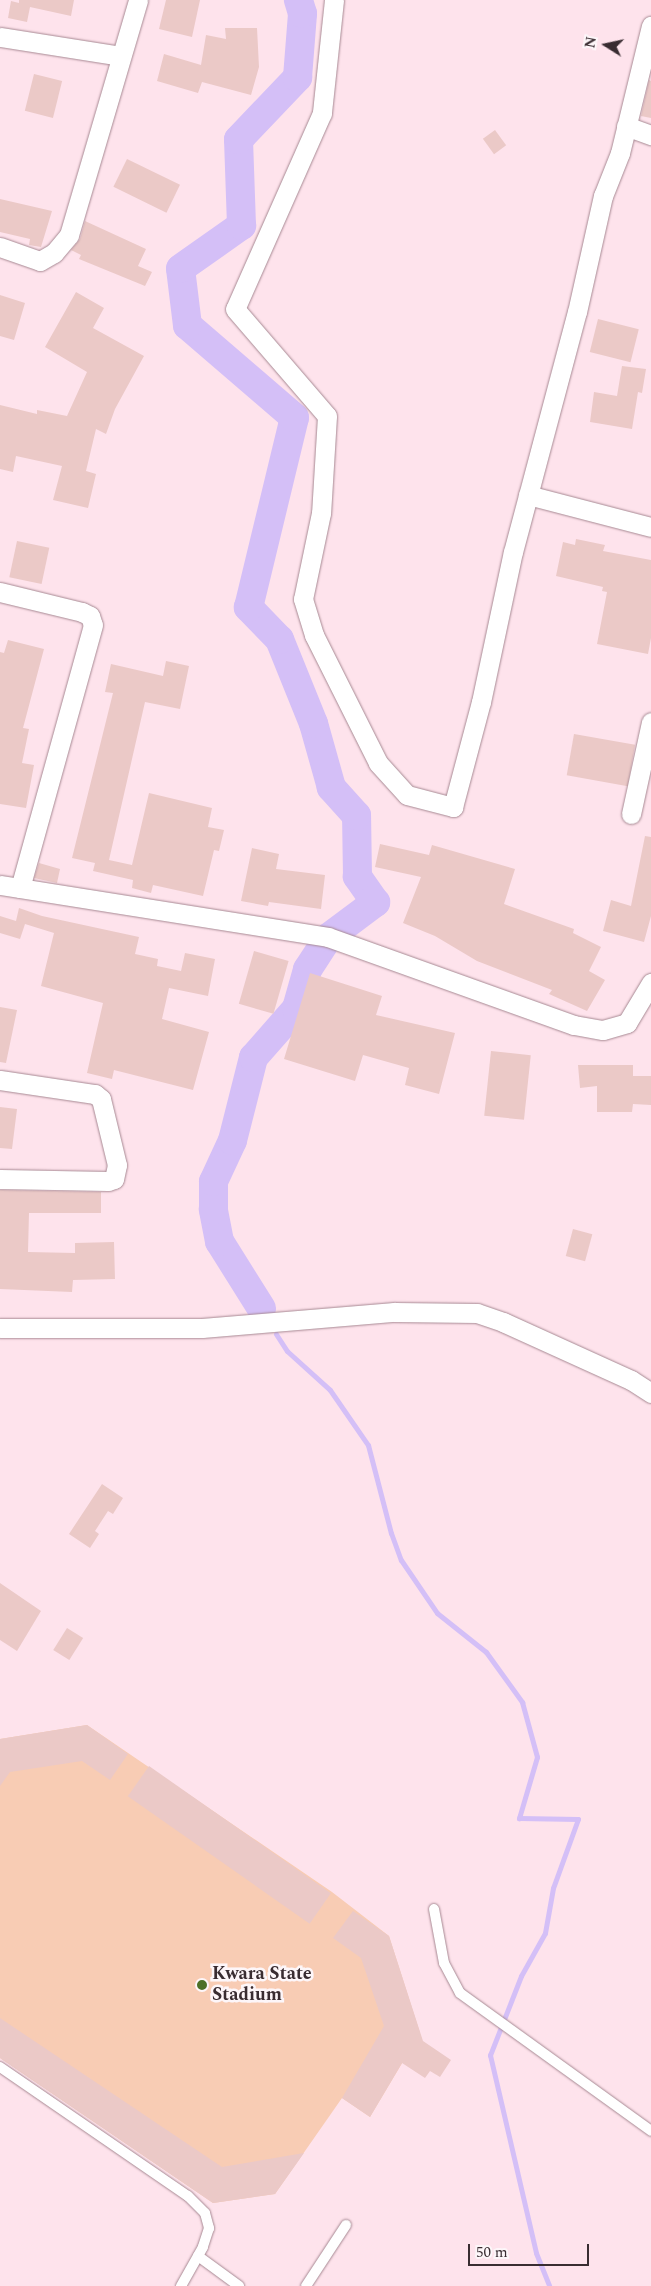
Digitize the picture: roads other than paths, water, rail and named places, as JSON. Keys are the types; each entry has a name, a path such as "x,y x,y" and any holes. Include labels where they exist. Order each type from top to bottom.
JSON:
{"street":[{"path":"0,247 40,261 54,253 69,235 138,0"},
{"path":"334,0 322,114 235,309 327,416 320,513 303,599 314,635 378,763 407,795 452,807 453,794 481,702 528,496 577,312 603,196 620,153 651,26"},
{"path":"0,37 121,56"},
{"path":"626,126 651,135"},
{"path":"528,496 651,527"},
{"path":"0,592 82,612 90,616 93,625 20,888"},
{"path":"631,814 651,722"},
{"path":"0,884 319,935 574,1025 603,1030 627,1023 651,983"},
{"path":"0,1080 95,1094 101,1099 117,1165 114,1178 108,1181 0,1179"},
{"path":"0,1328 202,1328 394,1312 477,1313 503,1322 632,1380 651,1393"}],"lane":[{"path":"434,1909 444,1962 460,1993 490,2017 651,2132"},
{"path":"0,2067 188,2196 205,2214 209,2228 198,2256 181,2286"},
{"path":"306,2286 346,2225"},
{"path":"198,2256 239,2286"}],"waterway":[{"path":"261,1308 219,1241 213,1209 213,1181 232,1140 253,1057 296,1008 307,969 328,937 375,902 357,876 356,815 331,787 313,723 279,639 248,607 294,417 187,325 180,268 241,225 238,139 297,77 302,13 298,0"},
{"path":"276,1334 287,1351 330,1390 368,1445 391,1533 401,1560 437,1613 486,1652 522,1702 537,1757 519,1818 578,1819 553,1888 545,1933 521,1976 490,2055 536,2253 549,2286"}],"place":[{"name":"Kwara State Stadium","path":"202,1985"}]}
